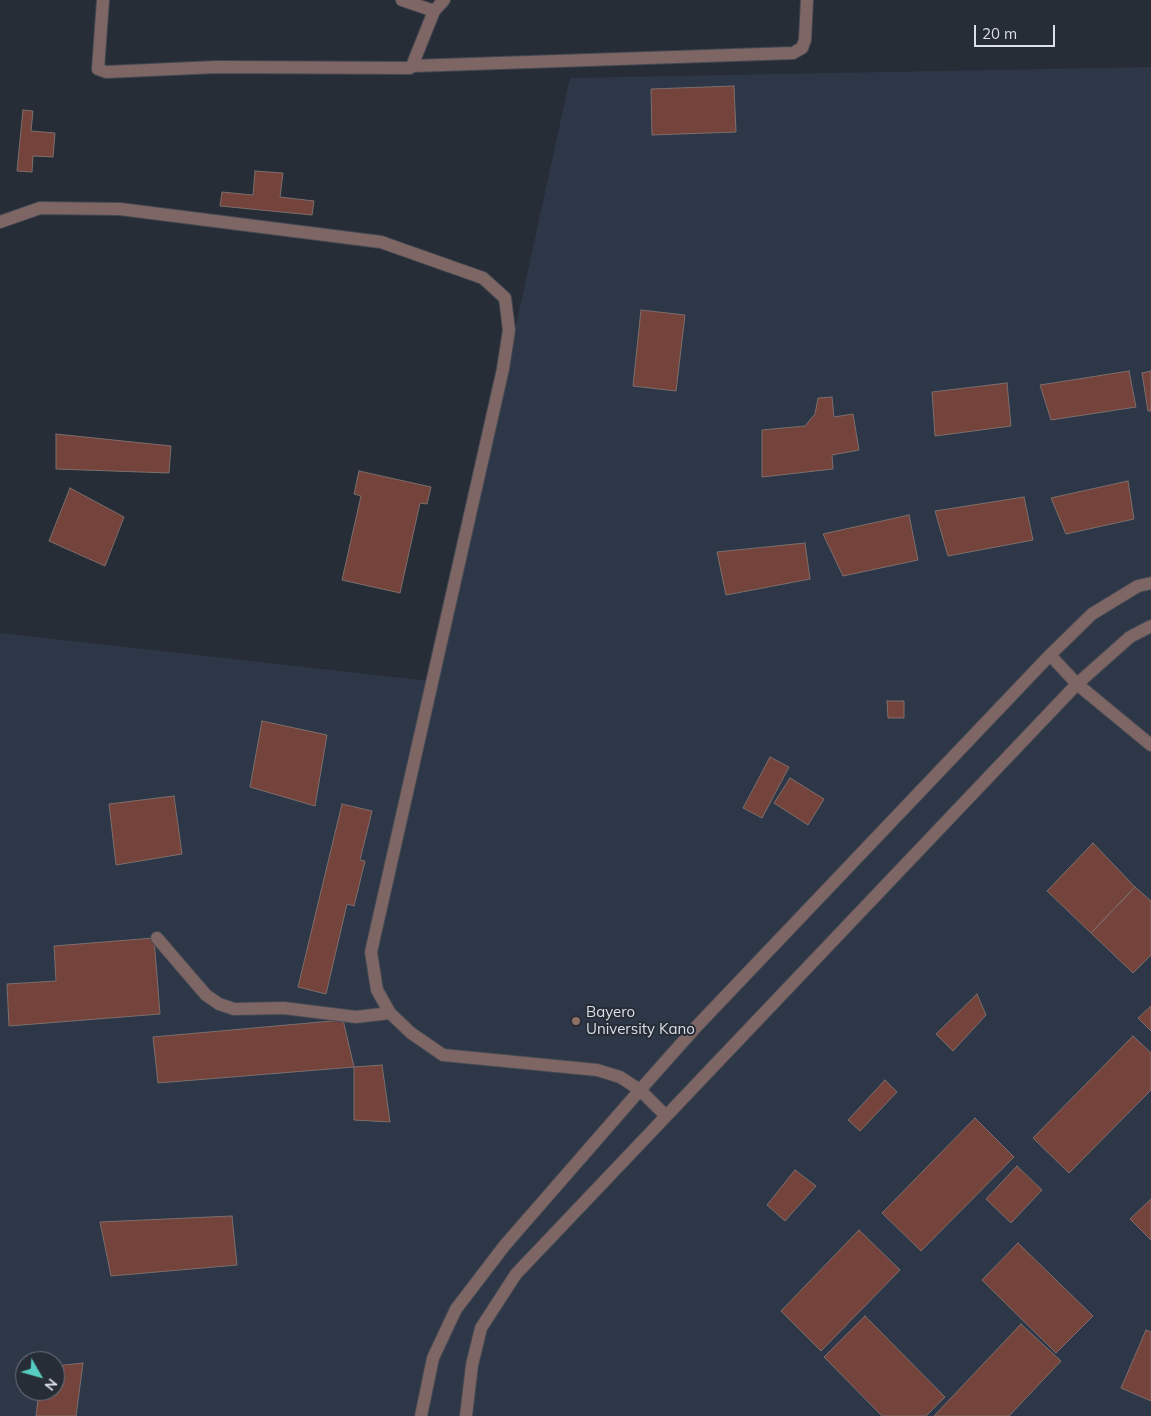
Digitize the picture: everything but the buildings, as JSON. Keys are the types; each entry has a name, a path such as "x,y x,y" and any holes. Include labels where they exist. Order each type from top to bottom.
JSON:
{"street":[{"path":"102,0 98,69 106,72 216,67 410,68 412,66 793,53 802,48 805,40 807,0"},
{"path":"402,0 434,10"},
{"path":"412,66 434,10 444,0"},
{"path":"0,222 40,208 120,209 381,242 483,278 505,298 509,330 502,369 371,952 377,990 390,1013 410,1033 443,1055 597,1070 620,1077 640,1090 666,1116"},
{"path":"421,1416 432,1358 456,1309 505,1245 640,1090 696,1027 1050,655 1092,614 1138,586 1151,583"},
{"path":"466,1416 472,1365 481,1328 516,1274 1077,684 1130,637 1151,626"},
{"path":"1050,655 1077,684 1151,745"},
{"path":"157,938 206,995 219,1004 234,1009 284,1008 356,1017 390,1013"}],"shaded area":[{"name":"Bayero University Kano","path":"1151,67 1151,1416 0,1416 0,633 438,682 570,78"}],"place":[{"name":"Bayero University Kano","path":"576,1021"}]}
